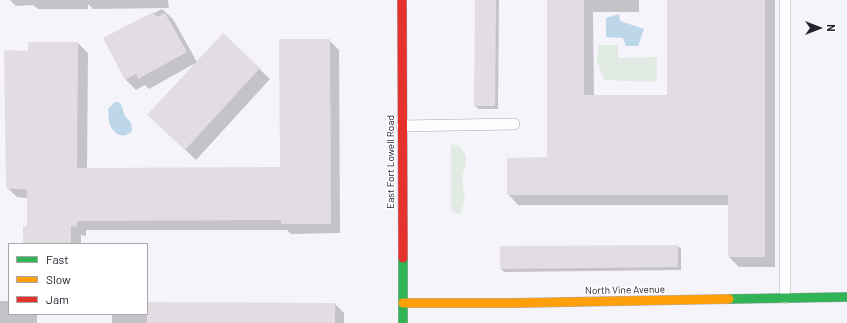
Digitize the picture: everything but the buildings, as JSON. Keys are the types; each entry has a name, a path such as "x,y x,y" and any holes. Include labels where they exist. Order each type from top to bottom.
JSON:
{"street":[{"name":"East Fort Lowell Road","path":"402,0 403,323"},
{"name":"North Vine Avenue","path":"403,303 515,303 847,297"}],"lane":[{"path":"785,0 785,298"},
{"path":"402,126 514,124"}],"shaded area":[{"path":"598,45 618,45 618,58 657,57 657,82 604,80 597,61"},
{"path":"451,144 459,146 466,155 466,165 462,178 465,200 460,215 451,210"}],"water":[{"path":"619,14 620,21 644,29 638,46 626,46 623,38 606,37 606,18"},
{"path":"115,102 121,104 125,116 131,123 132,131 129,134 118,134 110,126 108,109"}],"traffic: fast":[{"path":"403,258 403,323"},
{"path":"729,299 847,297"}],"traffic: slow":[{"path":"403,303 515,303 729,299"}],"traffic: jam":[{"path":"402,0 403,258"}]}
